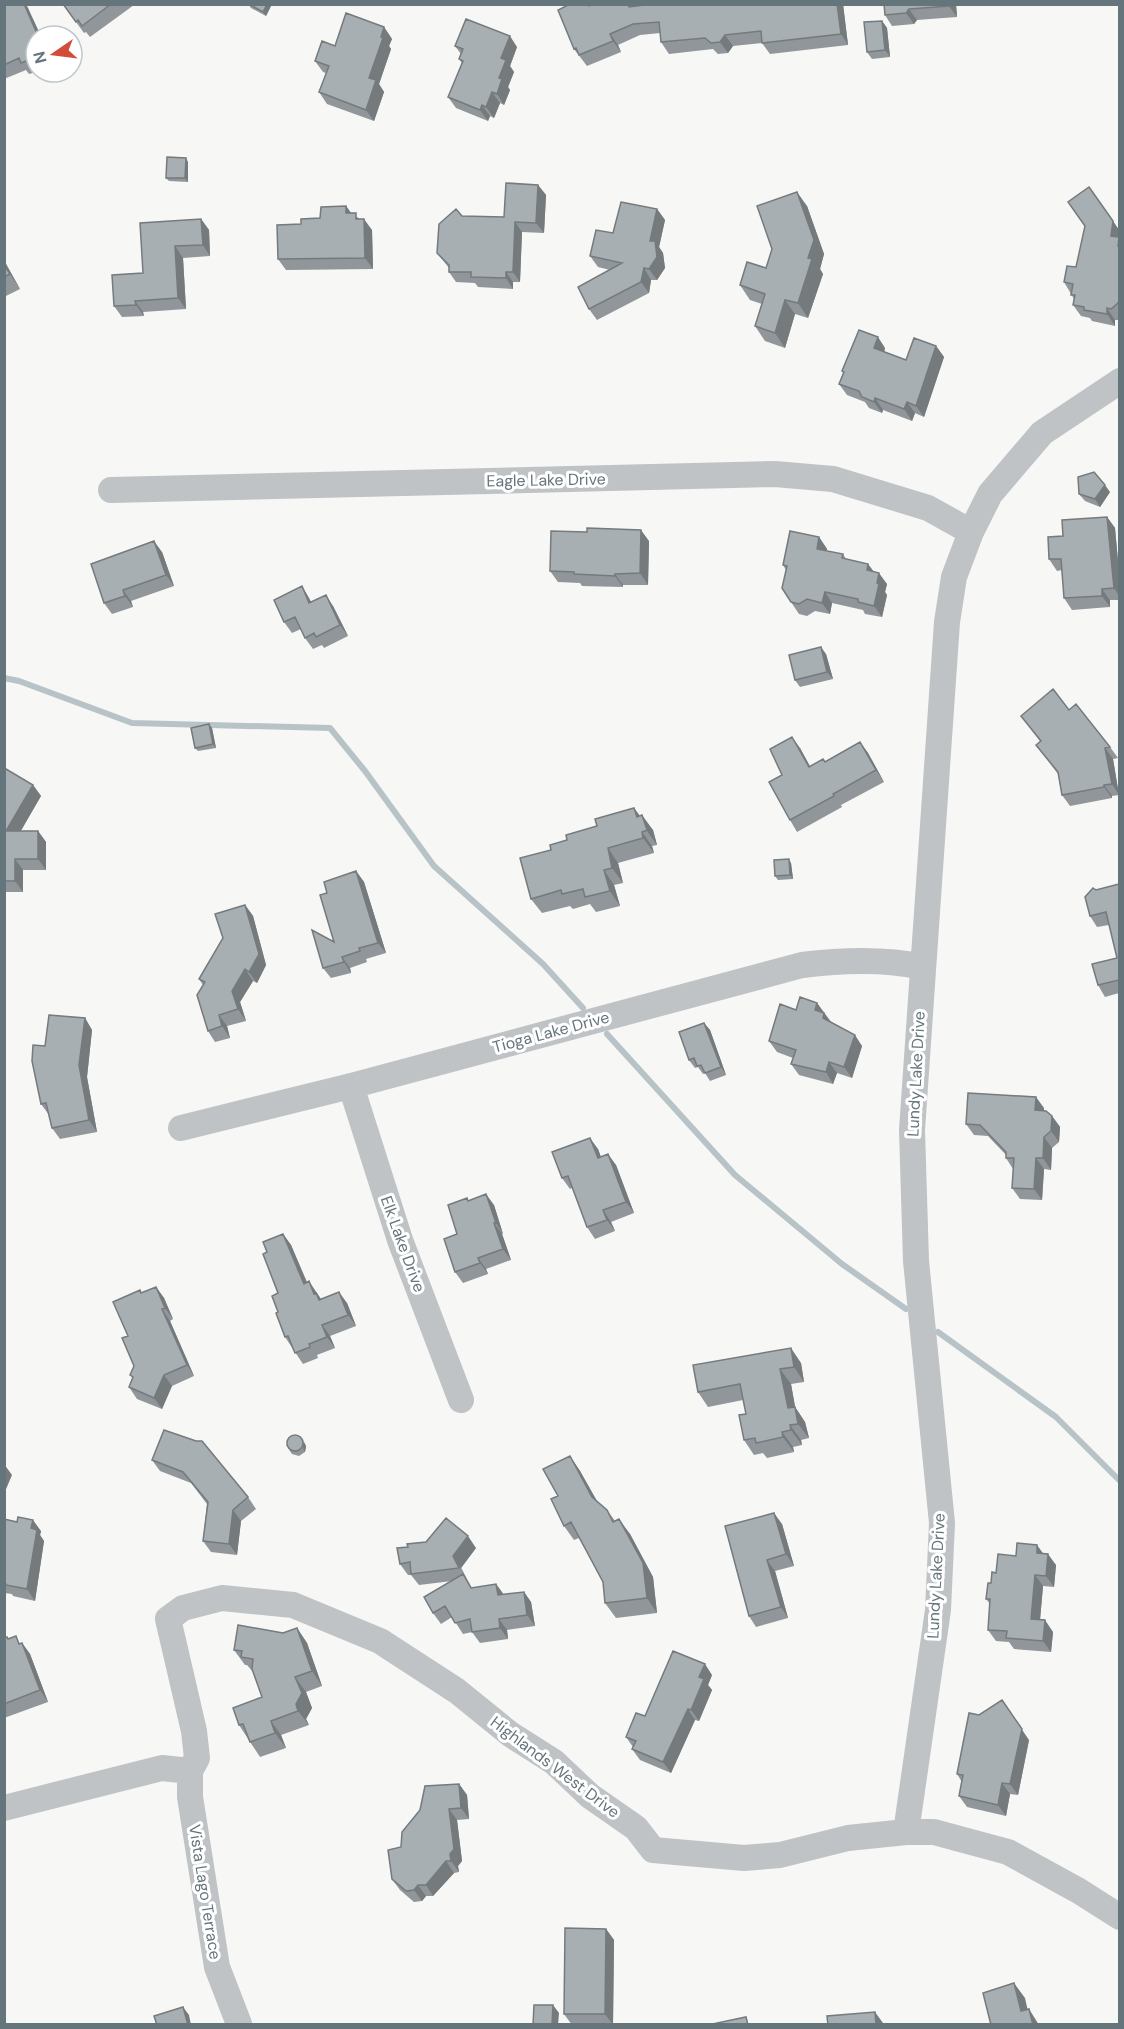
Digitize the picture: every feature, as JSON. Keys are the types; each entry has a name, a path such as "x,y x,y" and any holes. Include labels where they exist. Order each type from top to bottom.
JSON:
{"street":[{"name":"Lundy Lake Drive","path":"906,1832 938,1610 942,1523 915,1237 912,1130 947,622 954,577 970,531 990,494 1042,433 1119,381"},
{"name":"Eagle Lake Drive","path":"111,490 775,474 833,479 928,508 970,531"},
{"name":"Tioga Lake Drive","path":"181,1128 351,1086 802,965 839,960 901,962 923,967"},
{"name":"Elk Lake Drive","path":"351,1086 400,1240 461,1400"},
{"name":"Highlands West Drive","path":"194,1764 194,1731 168,1618 183,1608 222,1599 293,1605 380,1641 457,1691 510,1734 554,1762 590,1797 636,1828 653,1850 744,1858 780,1855 848,1838 906,1832 934,1832 1008,1852 1079,1891 1119,1917"},
{"path":"4,1809 162,1768 194,1764"},
{"name":"Vista Lago Terrace","path":"194,1764 190,1797 217,1967 239,2025"}],"building":[{"path":"4,4 24,4 33,24 24,24 24,62 21,63 19,58 4,65"},
{"path":"63,4 111,4 84,24 78,20 76,22"},
{"path":"249,4 267,4 263,12"},
{"path":"570,4 588,4 589,6 592,4 628,4 629,7 652,4 837,4 841,34 762,43 761,31 725,35 720,42 711,43 705,38 661,42 659,22 633,24 610,34 613,41 579,55 576,48 574,49 558,10"},
{"path":"884,4 949,4 949,6 909,9 906,13 885,15"},
{"path":"346,13 384,27 381,37 383,38 369,78 376,80 366,110 319,92 329,66 315,61 322,41 335,46"},
{"path":"466,19 510,36 501,58 506,60 499,78 502,79 497,94 492,92 486,107 482,105 480,110 448,97 463,61 459,59 463,49 455,46"},
{"path":"882,21 885,50 867,52 864,22"},
{"path":"167,157 186,158 185,178 166,178"},
{"path":"506,183 538,185 536,223 515,222 513,272 506,272 506,278 471,277 471,272 449,272 449,265 437,253 439,224 456,209 462,216 504,217"},
{"path":"1089,187 1113,221 1111,236 1119,237 1119,300 1111,309 1107,308 1107,314 1084,310 1084,307 1073,305 1075,295 1071,295 1073,284 1064,282 1067,266 1076,267 1085,226 1068,202"},
{"path":"797,192 814,240 808,258 812,259 798,303 785,300 775,333 755,326 765,294 740,285 747,262 766,268 772,249 757,206"},
{"path":"621,202 657,209 650,241 655,241 657,257 649,269 644,268 641,282 589,309 578,287 622,263 590,256 596,230 613,233"},
{"path":"346,206 346,213 356,213 356,219 364,219 365,258 278,259 277,225 301,224 301,219 320,218 321,207"},
{"path":"201,219 203,245 175,246 178,298 135,301 136,305 114,306 112,275 143,273 140,223"},
{"path":"4,265 10,274 4,277"},
{"path":"859,330 878,337 874,348 906,360 914,338 936,346 916,406 907,402 904,409 875,398 874,402 862,397 859,391 839,384"},
{"path":"1094,472 1105,485 1095,499 1079,494 1078,477"},
{"path":"1107,517 1114,588 1102,589 1102,596 1064,598 1061,559 1049,559 1048,537 1063,536 1062,520"},
{"path":"587,528 641,530 640,573 615,574 615,576 550,571 551,531 587,532"},
{"path":"790,531 819,537 817,549 843,554 842,558 868,564 867,570 879,573 874,606 858,602 858,599 825,592 822,603 807,599 799,604 791,602 782,588 787,566 783,565"},
{"path":"154,541 166,575 123,590 125,596 104,603 91,564"},
{"path":"302,586 309,603 326,595 340,625 316,637 314,633 305,638 295,617 284,622 274,600"},
{"path":"821,647 827,672 795,680 789,655"},
{"path":"1053,689 1069,710 1076,704 1110,747 1105,748 1112,784 1062,795 1058,772 1036,745 1041,741 1021,716"},
{"path":"209,724 213,744 195,748 191,728"},
{"path":"792,737 809,767 823,759 825,762 860,742 876,770 790,820 769,782 782,775 770,749"},
{"path":"6,769 33,785 6,831 38,831 38,859 15,859 15,881 4,881 4,771"},
{"path":"634,808 637,817 642,815 647,830 642,832 643,838 608,848 612,868 604,870 610,891 585,897 583,889 562,894 561,890 531,899 520,858 551,850 550,845 567,840 566,835 597,826 595,819"},
{"path":"789,859 790,875 775,876 774,860"},
{"path":"356,871 378,943 359,948 360,951 342,957 344,962 323,968 312,930 334,942 320,895 327,893 324,882"},
{"path":"1119,884 1119,980 1098,985 1092,964 1117,958 1106,912 1090,916 1085,897 1093,888 1096,890"},
{"path":"245,905 259,954 249,972 245,969 232,991 238,1009 219,1015 222,1026 208,1031 197,995 205,982 199,979 223,938 215,914"},
{"path":"800,997 817,1003 815,1010 824,1013 823,1018 855,1035 844,1067 829,1062 826,1072 791,1064 796,1050 769,1041 780,1004 796,1010"},
{"path":"49,1015 85,1018 79,1065 89,1120 52,1128 46,1103 41,1104 32,1061 33,1045 45,1046"},
{"path":"704,1023 721,1067 705,1073 701,1065 697,1066 694,1058 689,1060 679,1032"},
{"path":"968,1093 1036,1097 1035,1110 1046,1111 1052,1116 1051,1131 1044,1137 1043,1158 1036,1158 1034,1189 1012,1188 1014,1158 1006,1158 1006,1152 980,1125 966,1124"},
{"path":"590,1138 598,1158 608,1154 626,1202 603,1210 607,1220 587,1227 568,1176 562,1178 552,1152"},
{"path":"486,1194 503,1249 478,1258 480,1263 455,1272 444,1239 457,1234 448,1205"},
{"path":"283,1234 304,1284 309,1281 319,1300 339,1292 348,1315 322,1325 327,1337 295,1353 288,1336 285,1337 276,1313 278,1312 272,1296 278,1293 263,1254 267,1252 263,1242"},
{"path":"156,1287 165,1308 162,1309 187,1365 164,1375 154,1398 129,1387 133,1377 130,1375 134,1366 122,1338 128,1336 113,1302 140,1290 141,1293"},
{"path":"791,1348 794,1367 780,1369 788,1408 795,1407 798,1424 790,1425 791,1430 782,1432 783,1437 756,1443 755,1438 744,1440 739,1415 746,1414 740,1384 698,1392 693,1365"},
{"path":"164,1430 202,1441 248,1497 233,1510 229,1544 203,1541 208,1502 183,1472 152,1460"},
{"path":"292,1435 298,1435 303,1443 301,1449 292,1451 287,1446 287,1440"},
{"path":"570,1456 592,1497 607,1510 613,1522 619,1519 643,1563 647,1598 605,1603 603,1582 571,1522 564,1526 551,1499 558,1496 543,1469"},
{"path":"774,1513 786,1554 767,1560 781,1607 749,1616 725,1526"},
{"path":"18,1517 33,1520 31,1528 37,1530 27,1589 4,1583 4,1519 17,1522"},
{"path":"446,1518 468,1536 453,1556 459,1568 411,1574 410,1562 400,1564 397,1548 408,1547 407,1544 426,1542"},
{"path":"1017,1543 1037,1545 1037,1553 1048,1554 1046,1576 1035,1575 1031,1619 1045,1620 1043,1641 1006,1638 1007,1631 988,1630 990,1599 986,1599 988,1583 991,1583 992,1572 996,1573 998,1554 1016,1556"},
{"path":"463,1574 471,1588 496,1584 498,1595 524,1592 527,1615 499,1619 500,1628 472,1632 470,1619 455,1623 445,1606 433,1613 424,1597"},
{"path":"238,1625 283,1633 297,1628 312,1671 295,1677 302,1693 296,1704 298,1711 271,1721 275,1733 250,1742 243,1724 239,1725 233,1708 262,1697 252,1669 253,1659 241,1657 242,1651 234,1650"},
{"path":"16,1636 19,1644 22,1643 40,1690 4,1704 4,1638"},
{"path":"673,1651 705,1664 699,1677 704,1679 691,1710 688,1709 663,1762 632,1749 636,1741 626,1737 636,1713 645,1716"},
{"path":"1002,1700 1022,1729 1010,1784 1002,1783 998,1805 959,1796 963,1775 957,1774 969,1713 979,1715"},
{"path":"459,1784 461,1808 449,1809 454,1849 450,1854 451,1861 446,1861 426,1885 418,1885 414,1890 406,1891 392,1879 388,1850 401,1847 402,1832 420,1810 425,1786"},
{"path":"565,1928 606,1929 605,2014 564,2014"},
{"path":"1014,1983 1021,2011 1029,2009 1033,2025 991,2025 983,1993"},
{"path":"534,2005 553,2005 552,2025 533,2025"},
{"path":"183,2007 188,2025 157,2025 154,2016"},
{"path":"875,2012 876,2025 828,2025 827,2016"},
{"path":"746,2017 748,2025 712,2025 712,2024"}],"waterway":[{"path":"4,678 19,681 132,723 330,728 365,771 434,866 543,964 583,1008"},
{"path":"607,1034 735,1175 842,1264 906,1309"},
{"path":"938,1332 1056,1417 1120,1481"}]}
